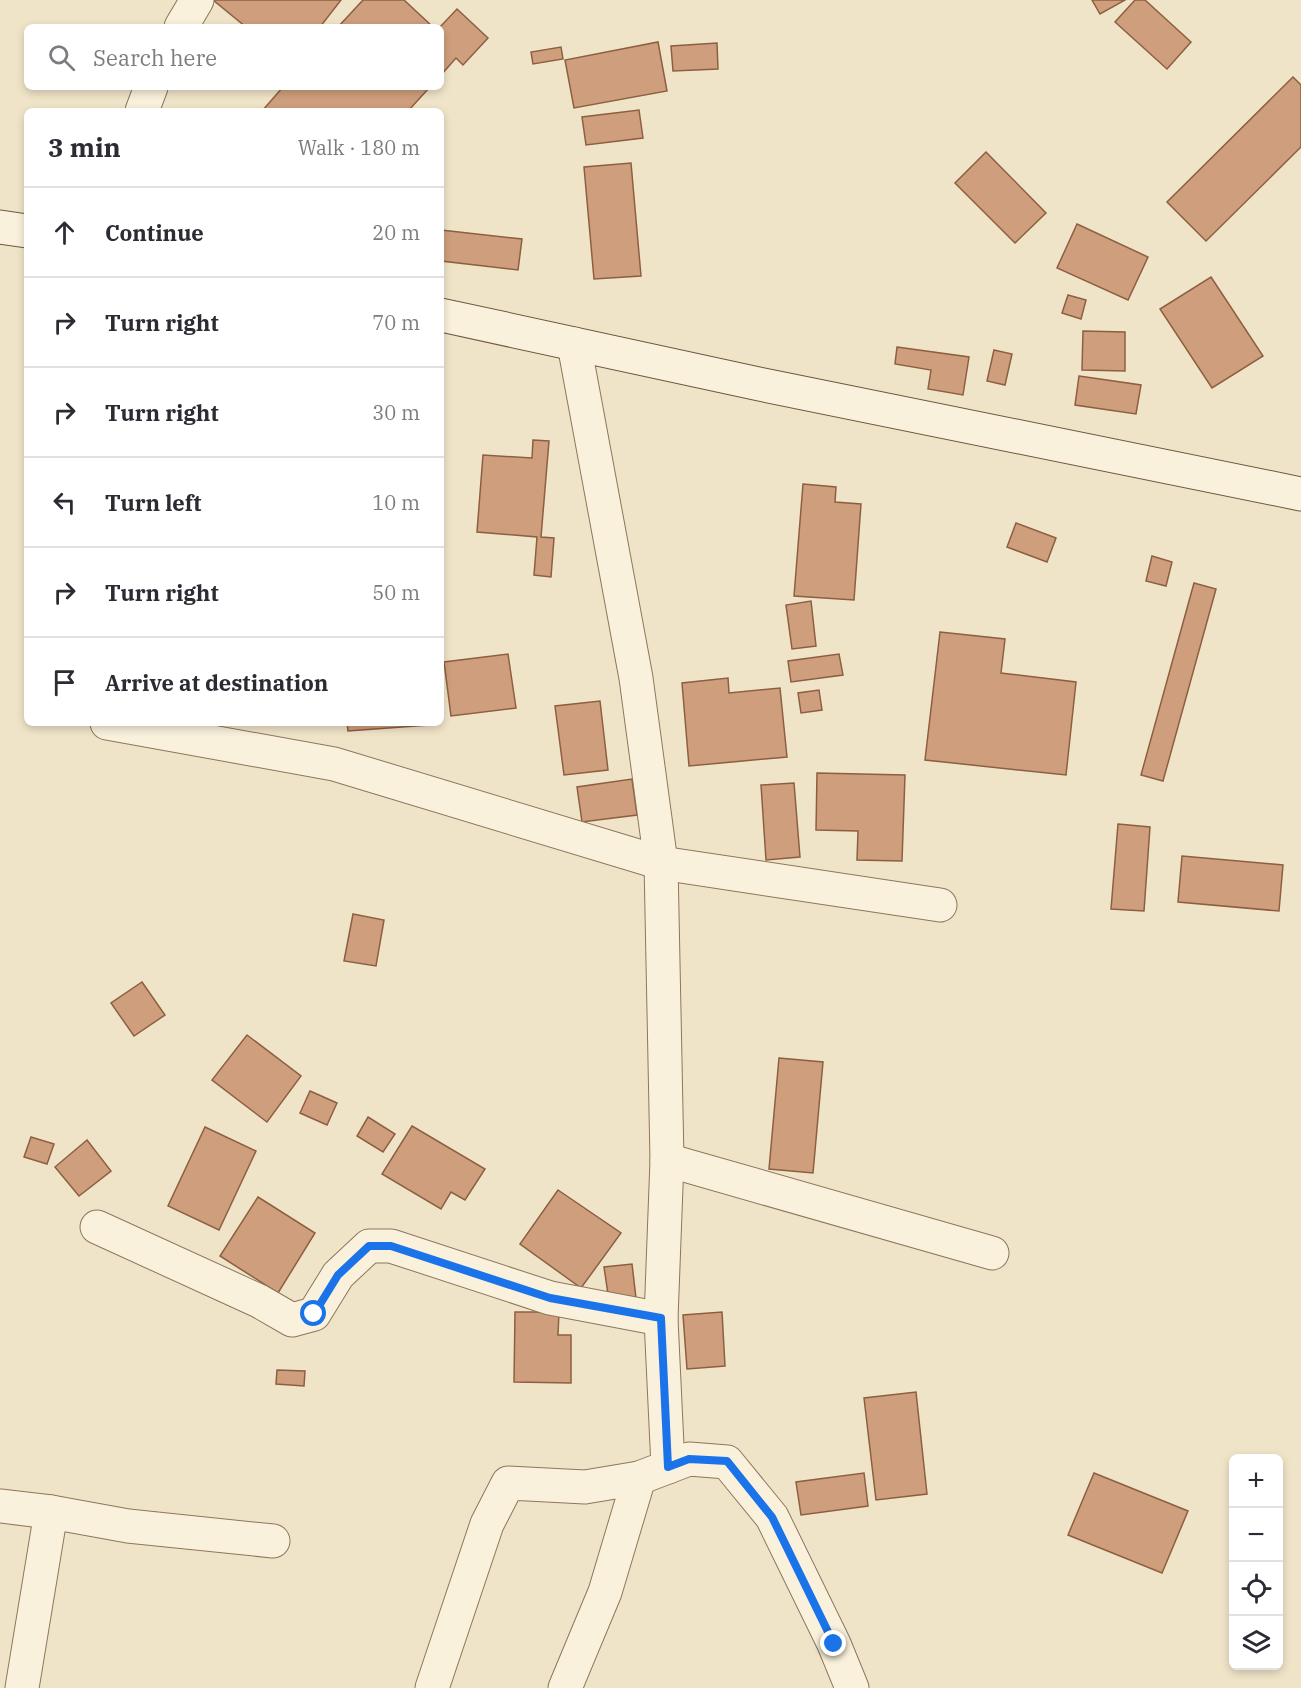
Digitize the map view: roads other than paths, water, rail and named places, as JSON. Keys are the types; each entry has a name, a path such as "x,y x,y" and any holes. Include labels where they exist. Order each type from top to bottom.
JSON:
{"street":[{"path":"183,24 197,0"},
{"path":"143,108 150,90"},
{"path":"0,227 24,231"},
{"path":"444,316 771,387 1301,494"},
{"path":"565,1688 653,1473 667,1160 661,863 636,678 574,344"},
{"path":"124,726 334,764 661,863 940,905"},
{"path":"667,1160 992,1253"},
{"path":"97,1227 259,1301 292,1320 314,1314 338,1275 369,1246 391,1246 550,1298 661,1318"},
{"path":"432,1688 486,1524 508,1483 585,1486 653,1473 689,1459 727,1461 772,1517 834,1644 852,1688"},
{"path":"0,1506 51,1512 128,1526 273,1541"},
{"path":"22,1688 51,1512"}]}
